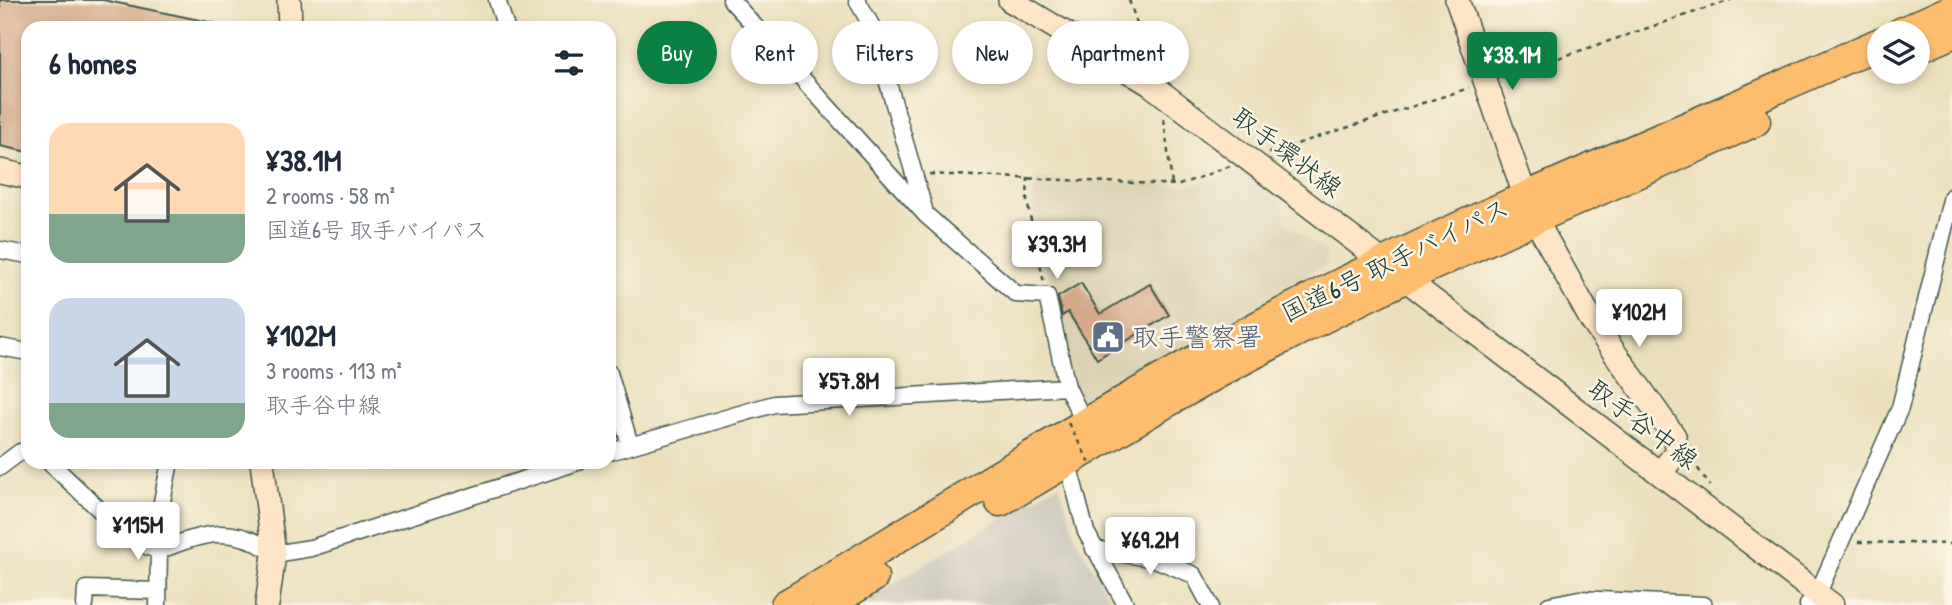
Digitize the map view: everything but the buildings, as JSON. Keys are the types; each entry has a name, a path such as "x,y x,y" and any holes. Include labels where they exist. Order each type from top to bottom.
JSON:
{"highway":[{"path":"1927,21 1952,10"},
{"path":"1930,43 1952,33"},
{"name":"国道6号 取手バイパス","path":"786,605 1074,443 1257,352 1396,269 1867,49"},
{"name":"国道6号 取手バイパス","path":"1531,208 1867,70"},
{"name":"国道6号 取手バイパス","path":"827,605 1074,443"}],"street":[{"path":"289,0 290,21"},
{"path":"497,0 504,21"},
{"path":"732,0 926,215 1016,294 1047,296 1066,387 1086,532 1126,605"},
{"path":"858,0 872,27 926,215"},
{"name":"取手環状線","path":"1010,0 1087,44 1160,91 1396,269"},
{"path":"1457,0 1531,208 1592,321 1674,436 1677,445 1675,457 1661,472"},
{"path":"0,171 21,176"},
{"path":"1820,601 1841,542 1899,408 1952,196"},
{"path":"0,250 21,254"},
{"name":"取手谷中線","path":"1396,269 1661,472 1820,601"},
{"path":"0,347 21,351"},
{"path":"616,450 774,404 1066,387"},
{"path":"616,397 630,445"},
{"path":"0,467 21,452"},
{"path":"56,469 120,529 139,543 159,551 185,540 233,533 251,538 274,554 310,548 556,469"},
{"path":"85,605 86,589 158,598 159,551 155,536 169,469"},
{"path":"263,469 274,554 267,605"},
{"path":"1094,549 1155,559 1194,575 1210,605"},
{"path":"1549,605 1579,600 1704,605"}],"path":[{"path":"1129,0 1160,91 1172,185"},
{"path":"914,174 1172,185 1731,0"},
{"path":"1028,177 1027,201 1047,296"},
{"path":"1677,445 1710,485"},
{"path":"1841,542 1952,544"}],"shaded area":[{"path":"1239,171 1282,202 1286,223 1326,253 1326,265 1286,287 1279,297 1256,308 1255,314 1084,411 1068,378 1033,210 1035,179 1166,183 1185,187"},
{"path":"1059,484 1076,538 1113,605 857,605"}],"place":[{"name":"取手警察署","path":"1108,337"}]}
